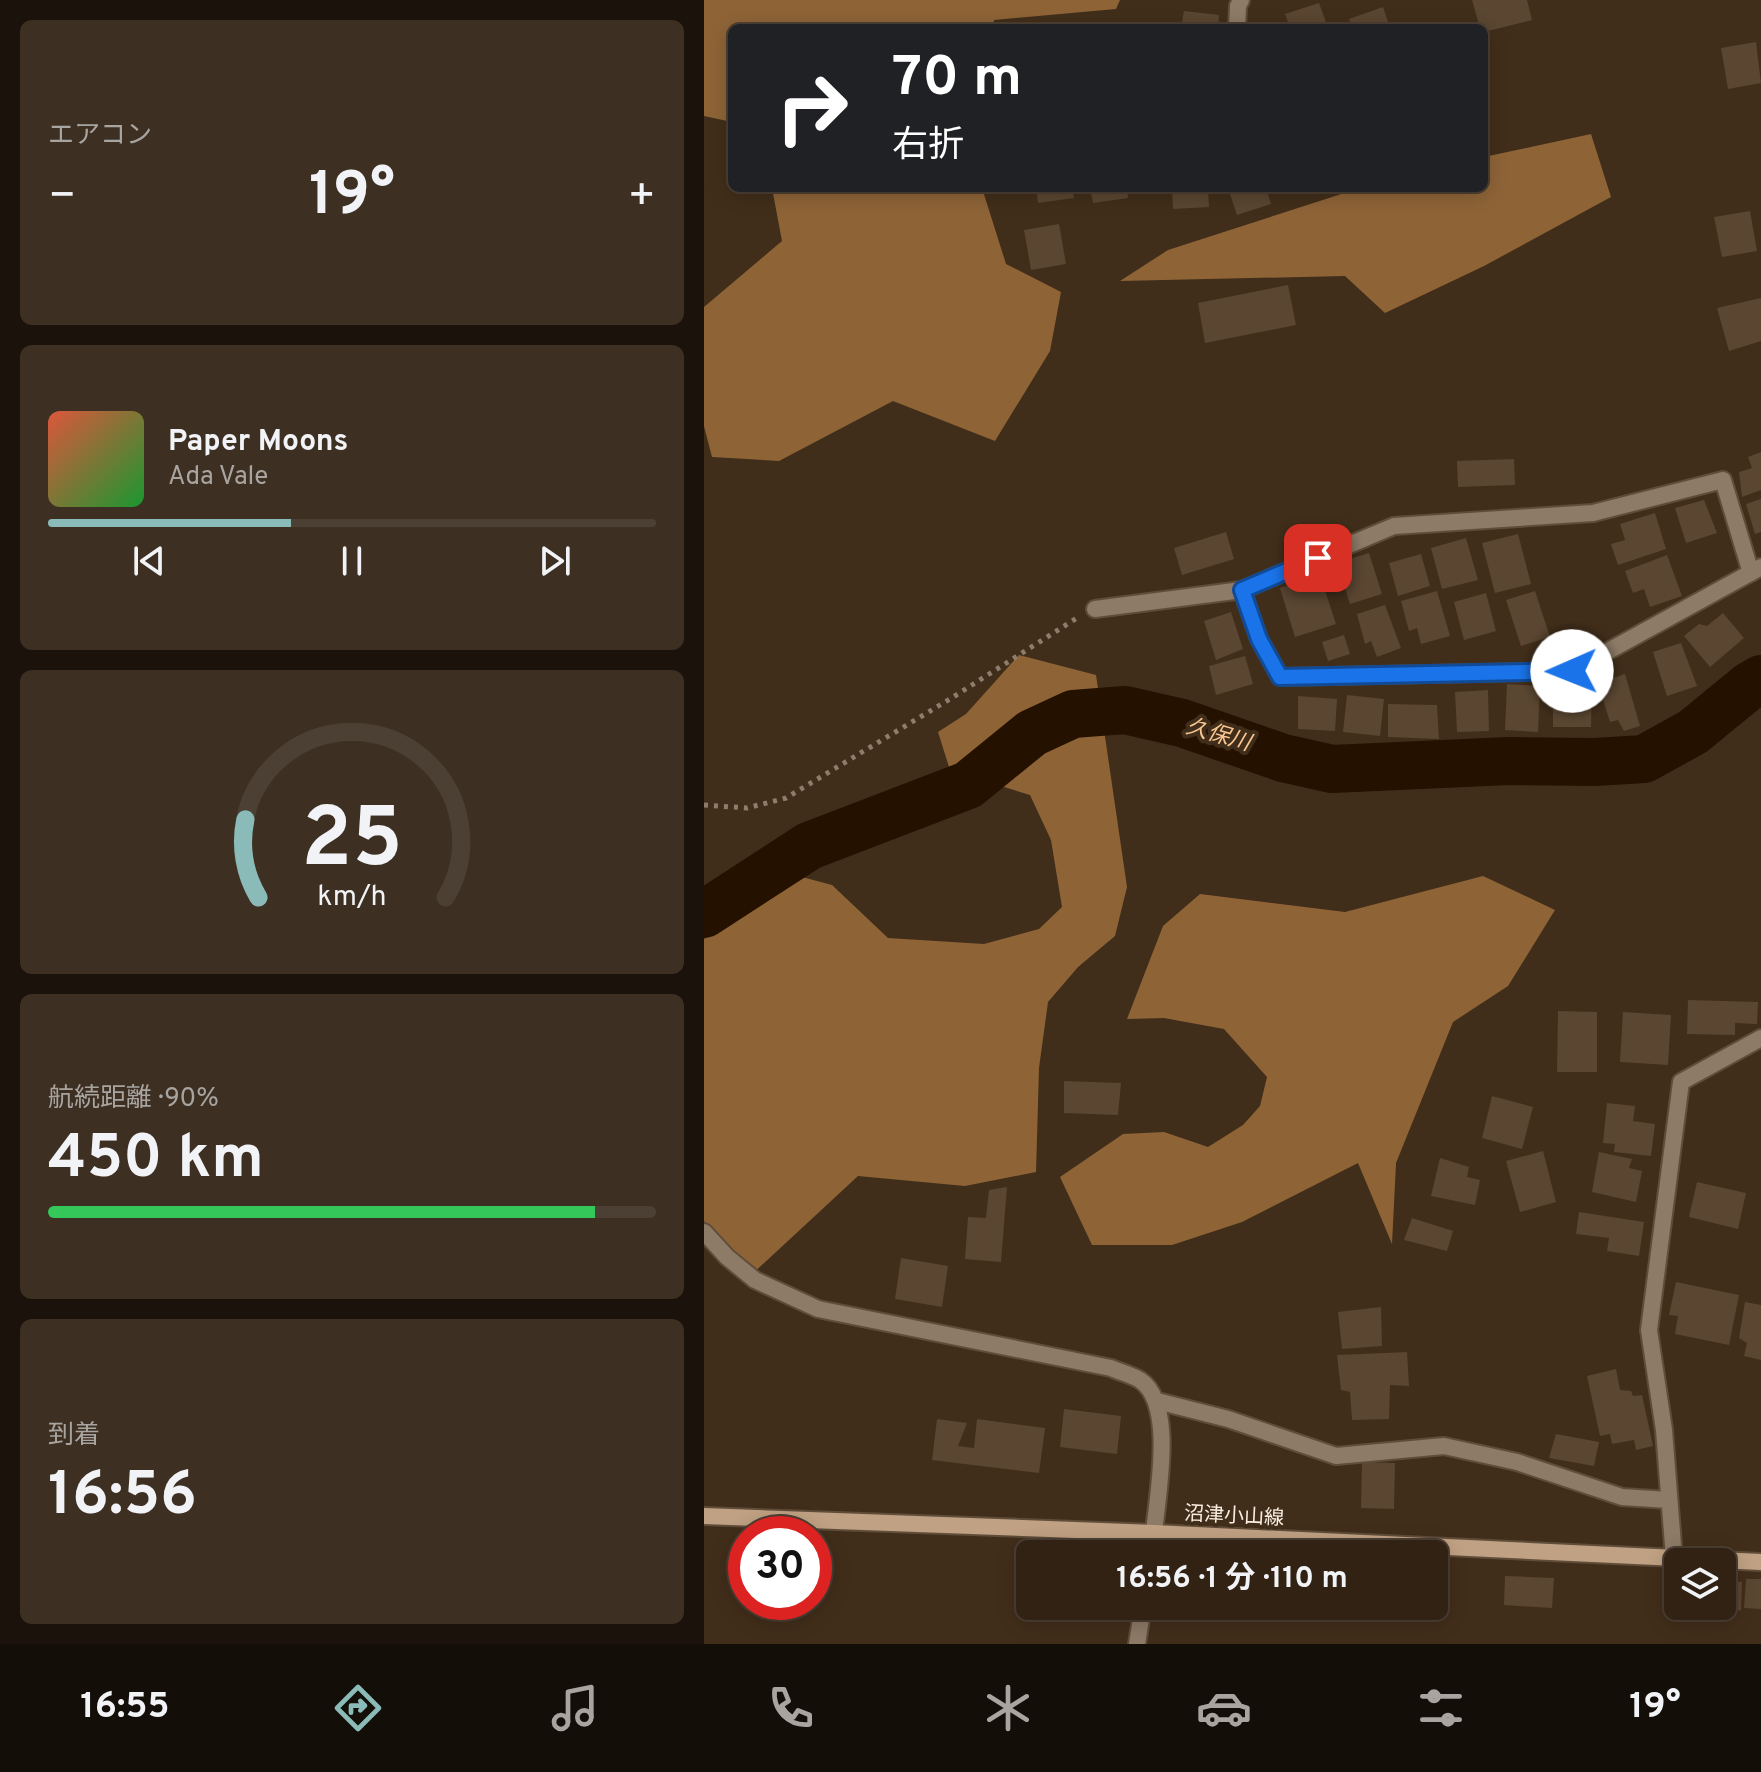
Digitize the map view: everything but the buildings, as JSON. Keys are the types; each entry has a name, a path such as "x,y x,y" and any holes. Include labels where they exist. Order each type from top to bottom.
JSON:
{"main road":[{"name":"沼津小山線","path":"704,1516 1154,1533 1664,1558"},
{"name":"沼津小山線","path":"1736,1561 1761,1562"}],"street":[{"path":"1237,24 1241,0"},
{"path":"1095,609 1242,590 1394,526 1593,513 1723,480 1756,570 1572,671 1280,677 1259,639 1242,590"},
{"path":"1673,1548 1664,1430 1649,1330 1681,1082 1761,1038"},
{"path":"704,1232 727,1257 755,1280 818,1309 1111,1368 1142,1381 1157,1401 1162,1439 1153,1540"},
{"path":"1157,1401 1228,1419 1336,1456 1444,1446 1517,1462 1622,1497 1669,1500"},
{"path":"1137,1644 1141,1620"}],"path":[{"path":"704,805 747,808 786,798 950,699 1078,616 1095,609"}],"shaded area":[{"path":"704,0 1120,0 1116,9 994,20 994,24 728,24 728,121 704,116"},
{"path":"1591,134 1611,197 1484,266 1385,313 1345,276 1120,281 1168,250 1348,192 1488,192 1488,156"},
{"path":"773,192 983,192 1006,264 1061,292 1050,351 995,441 893,401 779,461 712,457 704,426 704,307 782,241"},
{"path":"1019,655 1096,675 1127,887 1115,936 1078,967 1048,1002 1039,1068 1036,1172 965,1186 858,1176 750,1276 704,1221 704,939 802,877 832,885 888,938 984,944 1039,929 1062,907 1051,840 1030,795 950,770 938,732 966,714"},
{"path":"1483,876 1555,910 1508,986 1453,1022 1396,1163 1392,1244 1358,1163 1242,1222 1172,1245 1092,1245 1060,1177 1123,1134 1164,1132 1208,1147 1243,1125 1260,1106 1267,1077 1224,1029 1164,1018 1127,1019 1163,926 1200,894 1345,912"}],"waterway":[{"name":"久保川","path":"704,914 809,846 968,785 1032,733 1073,714 1125,710 1182,723 1283,758 1332,769 1509,761 1595,762 1644,759 1693,732 1761,679"}],"route":[{"path":"1318,558 1242,590 1259,639 1280,677 1572,671"}]}
